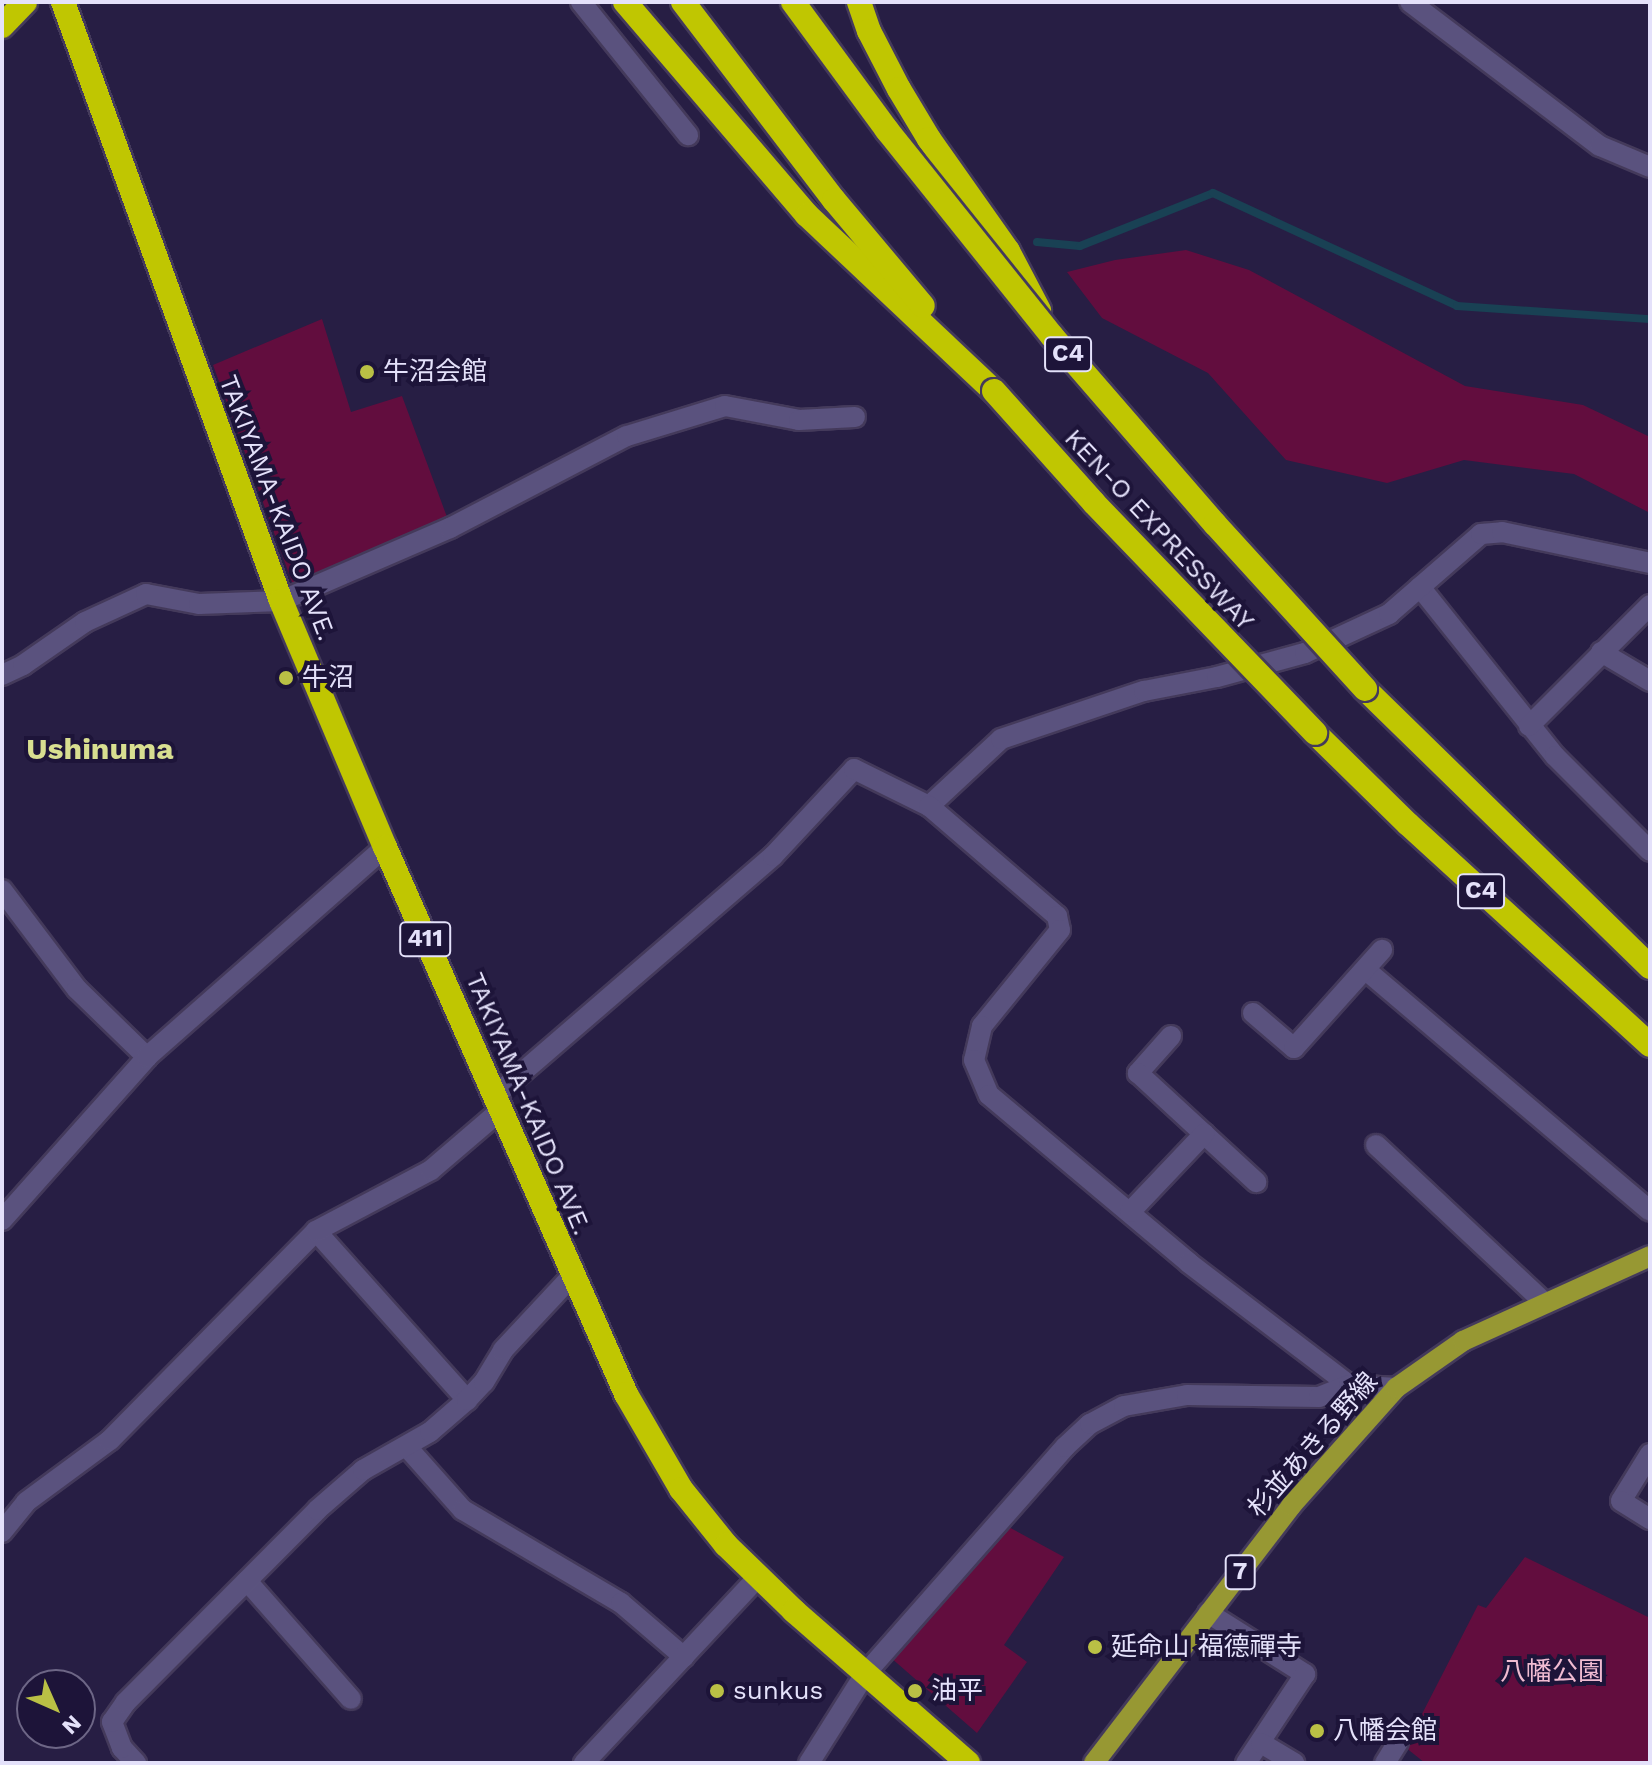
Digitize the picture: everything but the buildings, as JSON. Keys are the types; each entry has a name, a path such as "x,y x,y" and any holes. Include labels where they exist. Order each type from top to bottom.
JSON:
{"highway":[{"path":"2,26 25,2"},
{"name":"TAKIYAMA-KAIDO AVE.","path":"63,2 281,601 572,1276 652,1445 681,1489 726,1545 865,1674 968,1763"},
{"path":"625,2 807,215 994,391"},
{"name":"KEN-O EXPRESSWAY","path":"683,2 834,200 994,391 1115,526 1315,733 1420,835 1650,1045"},
{"name":"KEN-O EXPRESSWAY","path":"793,2 887,130 1052,336 1215,524 1365,689 1650,967"},
{"path":"859,2 869,31 899,89 929,139 1008,251 1052,336"}],"main road":[{"name":"杉並あきる野線","path":"1094,1763 1328,1461 1396,1388 1437,1356 1544,1302 1650,1256"}],"street":[{"path":"581,2 688,135"},
{"path":"1410,2 1600,146 1650,167"},
{"path":"2,675 23,665 85,622 146,594 199,604 281,601 450,528 627,436 725,406 799,420 855,417"},
{"path":"929,806 1001,739 1144,691 1217,677 1305,653 1389,614 1481,534 1502,532 1650,563"},
{"path":"1420,587 1529,726 1650,851"},
{"path":"1529,726 1650,605"},
{"path":"1601,652 1650,681"},
{"path":"2,1532 26,1502 110,1440 316,1231 431,1170 498,1103 773,856 854,769 929,806 1057,916 1060,930 982,1026 974,1060 989,1095 1189,1263 1349,1385"},
{"path":"2,1220 147,1057 385,847"},
{"path":"2,890 77,989 147,1057"},
{"path":"1253,1013 1294,1048 1382,950"},
{"path":"1366,970 1650,1211"},
{"path":"1171,1036 1138,1073 1256,1182"},
{"path":"1130,1212 1204,1134"},
{"path":"1376,1145 1544,1302"},
{"path":"316,1231 467,1400"},
{"path":"136,1763 122,1748 112,1722 126,1702 273,1552 363,1470 407,1447 467,1400 484,1382 503,1350 572,1276"},
{"path":"809,1763 865,1674 1065,1447 1090,1424 1124,1406 1187,1395 1319,1397 1349,1385 1396,1388"},
{"path":"407,1447 463,1510 621,1603 684,1657"},
{"path":"1650,1454 1621,1501 1650,1519"},
{"path":"584,1763 758,1577"},
{"path":"247,1581 351,1699"},
{"path":"1208,1613 1305,1674 1246,1763"},
{"path":"1385,1763 1398,1742"},
{"path":"1261,1743 1294,1763"}],"green space":[{"path":"1186,250 1249,270 1465,386 1583,405 1650,437 1650,513 1574,474 1464,460 1387,483 1286,460 1208,373 1102,318 1067,272 1115,260"},
{"path":"322,319 351,412 402,396 447,517 293,585 213,365"},
{"path":"1005,1525 1064,1557 1004,1645 1027,1662 977,1733 890,1657"},
{"name":"八幡公園","path":"1525,1557 1650,1618 1650,1763 1425,1763 1405,1747 1478,1605 1486,1608"}],"waterway":[{"path":"1037,242 1080,246 1213,193 1457,306 1650,319"}],"place":[{"name":"牛沼会館","path":"367,372"},
{"name":"牛沼","path":"286,678"},
{"name":"延命山 福德禪寺","path":"1095,1647"},
{"name":"sunkus","path":"717,1691"},
{"name":"油平","path":"915,1691"},
{"name":"八幡会館","path":"1317,1731"}],"district":[{"name":"Ushinuma","path":"100,749"}]}
